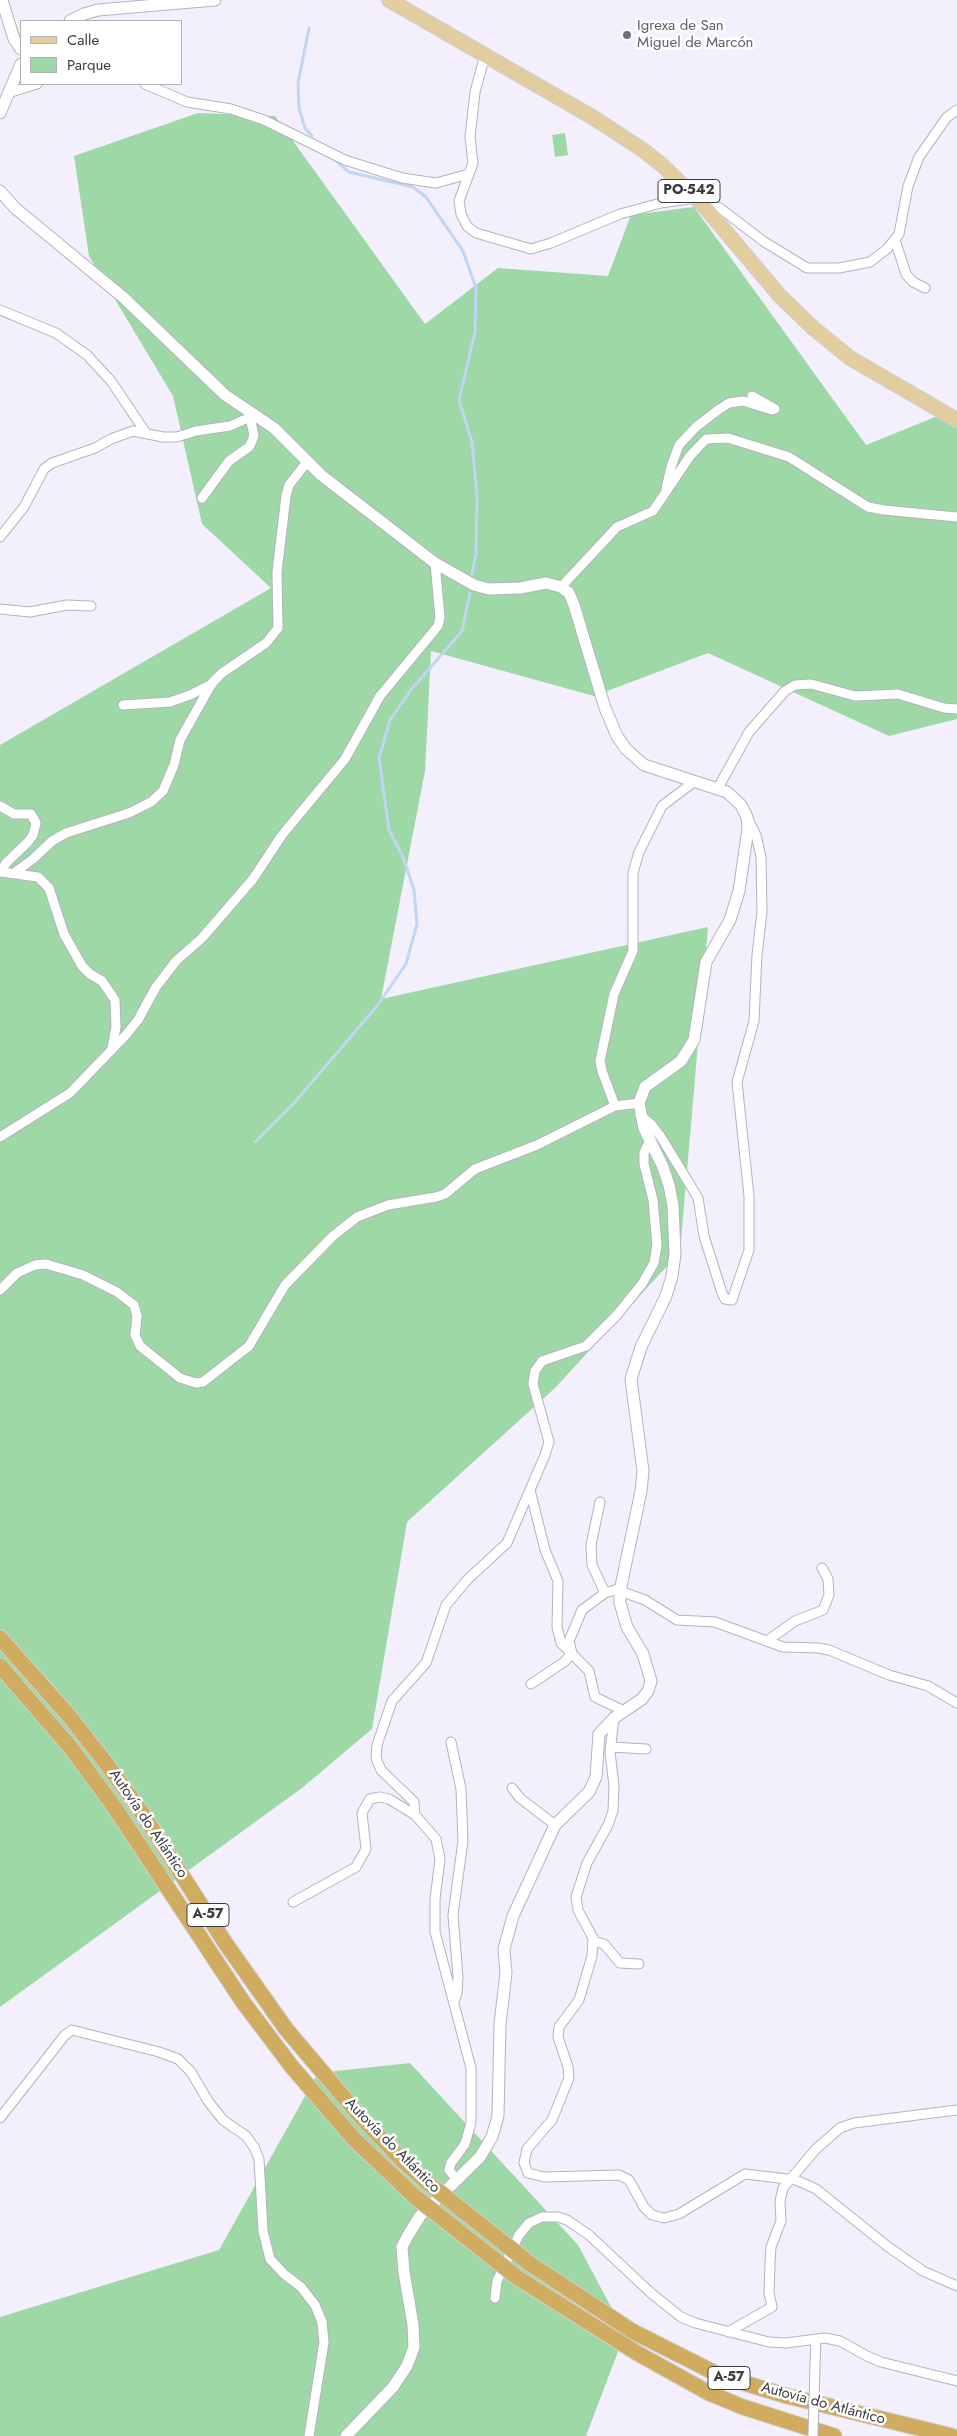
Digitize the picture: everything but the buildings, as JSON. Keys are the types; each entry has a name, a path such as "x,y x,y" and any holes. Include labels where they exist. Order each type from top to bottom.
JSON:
{"highway":[{"name":"Autovía do Atlántico","path":"0,1638 46,1689 106,1762 140,1810 251,1980 310,2060 378,2137 428,2183 529,2263 632,2331 721,2376 787,2396 952,2436"},
{"name":"Autovía do Atlántico","path":"0,1666 71,1748 109,1800 141,1844 243,2002 292,2067 354,2138 414,2196 518,2278 672,2374 743,2407 834,2436"}],"main road":[{"name":"PO-542","path":"389,0 625,138 662,164 700,202 780,296 812,327 850,358 957,420"}],"street":[{"path":"2,0 14,38 20,47"},
{"path":"72,20 98,10 216,0"},
{"path":"484,55 475,92 470,137 473,163 460,201 461,214 467,226 476,233 522,248 531,249 551,243 620,214 661,204 700,202 720,208 763,241 807,268 839,268 870,262 878,258 895,240 902,224 908,186 919,157 947,117 957,110"},
{"path":"0,113 20,66"},
{"path":"8,93 34,85"},
{"path":"147,85 187,102 231,109 264,120 345,160 402,178 436,183 469,174"},
{"path":"0,191 15,208 124,298 225,395 252,417 274,428 321,475 435,563 458,578 489,590 505,590 546,583 561,587 568,593 574,605 605,708 617,736 626,749 644,765 718,788 735,799 745,811 756,836 761,857 762,912 757,955 754,1021 737,1082 749,1196 749,1250 732,1300 725,1299 722,1293 704,1236 698,1198 656,1130 640,1109 615,1106 537,1145 475,1169 446,1194 388,1205 357,1217 346,1224 285,1285 249,1346 203,1382 196,1383 180,1378 140,1346 134,1336 137,1316 134,1305 116,1292 84,1275 46,1264 35,1265 18,1273 0,1290"},
{"path":"895,240 906,274 913,282 925,288"},
{"path":"0,310 56,332 75,344 111,381 146,433"},
{"path":"666,490 670,467 679,445 696,427 718,410 729,403 743,401 772,410 775,409 752,396"},
{"path":"0,537 20,513 47,466 95,448 119,435 133,431 163,437 177,437 196,431 230,426 252,417"},
{"path":"202,498 229,461 248,447 252,441 254,435 252,417"},
{"path":"561,587 617,527 653,511 699,444 706,439 716,437 755,446 789,457 868,507 957,517"},
{"path":"14,873 33,859 52,840 66,833 128,813 151,802 163,791 174,765 180,740 212,683 222,673 266,643 278,628 277,572 286,496 294,477 307,462"},
{"path":"0,1137 70,1093 138,1020 156,987 176,962 202,938 253,879 282,834 345,759 380,696 393,677 438,626 440,610 435,563"},
{"path":"0,610 30,612 67,605 91,606"},
{"path":"123,705 170,702 190,695 212,683"},
{"path":"718,788 749,732 785,691 795,685 811,684 855,696 898,694 944,708 957,709"},
{"path":"615,1106 600,1061 614,994 633,951 632,873 639,852 662,806 695,781"},
{"path":"0,806 14,814 31,814 36,823 28,842 6,863 1,872 30,875 44,882 54,900 64,934 82,966 109,989 117,1010 112,1048"},
{"path":"346,2436 393,2387 407,2366 414,2347 414,2325 405,2279 402,2247 420,2216 480,2157 492,2137 498,2116 500,2024 505,1993 504,1949 508,1931 555,1825 592,1785 596,1777 599,1734 619,1715 642,1699 648,1691 651,1681 643,1654 622,1613 621,1589 641,1491 643,1471 631,1379 641,1347 666,1296 672,1276 675,1254 673,1205 669,1185 650,1140 640,1109 644,1087 681,1061 694,1040 706,962 730,920 740,890 747,837 747,818"},
{"path":"415,1815 414,1802 391,1783 381,1770 376,1758 377,1745 392,1701 426,1663 446,1605 468,1579 507,1543 530,1490 549,1442 533,1384 535,1371 542,1361 586,1346 616,1316 642,1284 654,1264 657,1245 653,1200 644,1164 644,1154 650,1140"},
{"path":"530,1490 545,1550 558,1581 558,1634 565,1649 572,1653 589,1671 595,1697 619,1715"},
{"path":"600,1502 591,1545 592,1565 605,1593"},
{"path":"767,1641 795,1621 822,1610 829,1595 828,1580 822,1568"},
{"path":"572,1653 569,1641 582,1610 605,1593 621,1589 645,1600 677,1620 715,1622 767,1641 793,1648 808,1647 829,1650 889,1675 928,1686 957,1702"},
{"path":"531,1684 564,1662 572,1653"},
{"path":"619,1715 611,1747 614,1786 613,1811 608,1825 587,1863 576,1897 578,1910 591,1933 593,1941 592,1956 579,2000 559,2027 558,2037 568,2067 568,2078 552,2120 527,2149 524,2163 528,2173 544,2177 619,2175 629,2180 644,2207 652,2215 664,2218 680,2214 745,2174 806,2183 923,2272 957,2286"},
{"path":"451,1742 461,1788 463,1841 453,1916 458,1982 454,2000"},
{"path":"611,1747 646,1749"},
{"path":"512,1788 520,1798 555,1825"},
{"path":"293,1902 356,1867 366,1849 362,1813 370,1799 380,1797 389,1799 415,1815 430,1830 438,1849 440,1872 435,1899 435,1932 454,2000 460,2030 469,2057 471,2078 471,2123 465,2144 451,2163 449,2170 457,2180"},
{"path":"593,1941 604,1944 620,1963 639,1964"},
{"path":"0,2118 65,2035 72,2030 159,2052 178,2059 191,2072 208,2101 224,2120 246,2136 254,2147 258,2159 263,2231 270,2259 284,2274 302,2287 315,2305 322,2322 324,2342 309,2436"},
{"path":"728,2332 772,2307 769,2293 771,2247 781,2222 782,2194 816,2149 840,2128 854,2123 957,2110"},
{"path":"495,2298 497,2280 519,2235 529,2223 542,2216 558,2217 567,2220 589,2235 651,2293 681,2317 728,2332 778,2343 816,2339 840,2340 881,2362 957,2381"},
{"path":"813,2436 816,2339"}],"green space":[{"path":"198,113 275,116 425,324 498,268 608,276 631,215 694,207 866,445 940,415 957,428 957,719 889,736 708,653 594,696 431,651 425,771 381,999 708,927 680,1252 555,1388 407,1522 372,1729 302,1788 0,2007 0,745 271,588 202,524 173,396 89,256 74,156"},
{"path":"565,133 568,155 555,157 552,135"},
{"path":"410,2063 578,2245 625,2333 586,2436 0,2436 0,2317 219,2250 318,2073"}],"waterway":[{"path":"309,28 298,83 299,108 305,128 312,136"},
{"path":"333,158 349,172 413,187 426,197 463,251 476,288 475,332 459,400 472,442 477,497 476,553 472,575"},
{"path":"255,1142 295,1102 377,1006 406,964 417,924 414,890 403,857 389,830 379,758 390,720 410,691 462,631 470,593"}],"place":[{"name":"Igrexa de San Miguel de Marcón","path":"627,35"}]}
